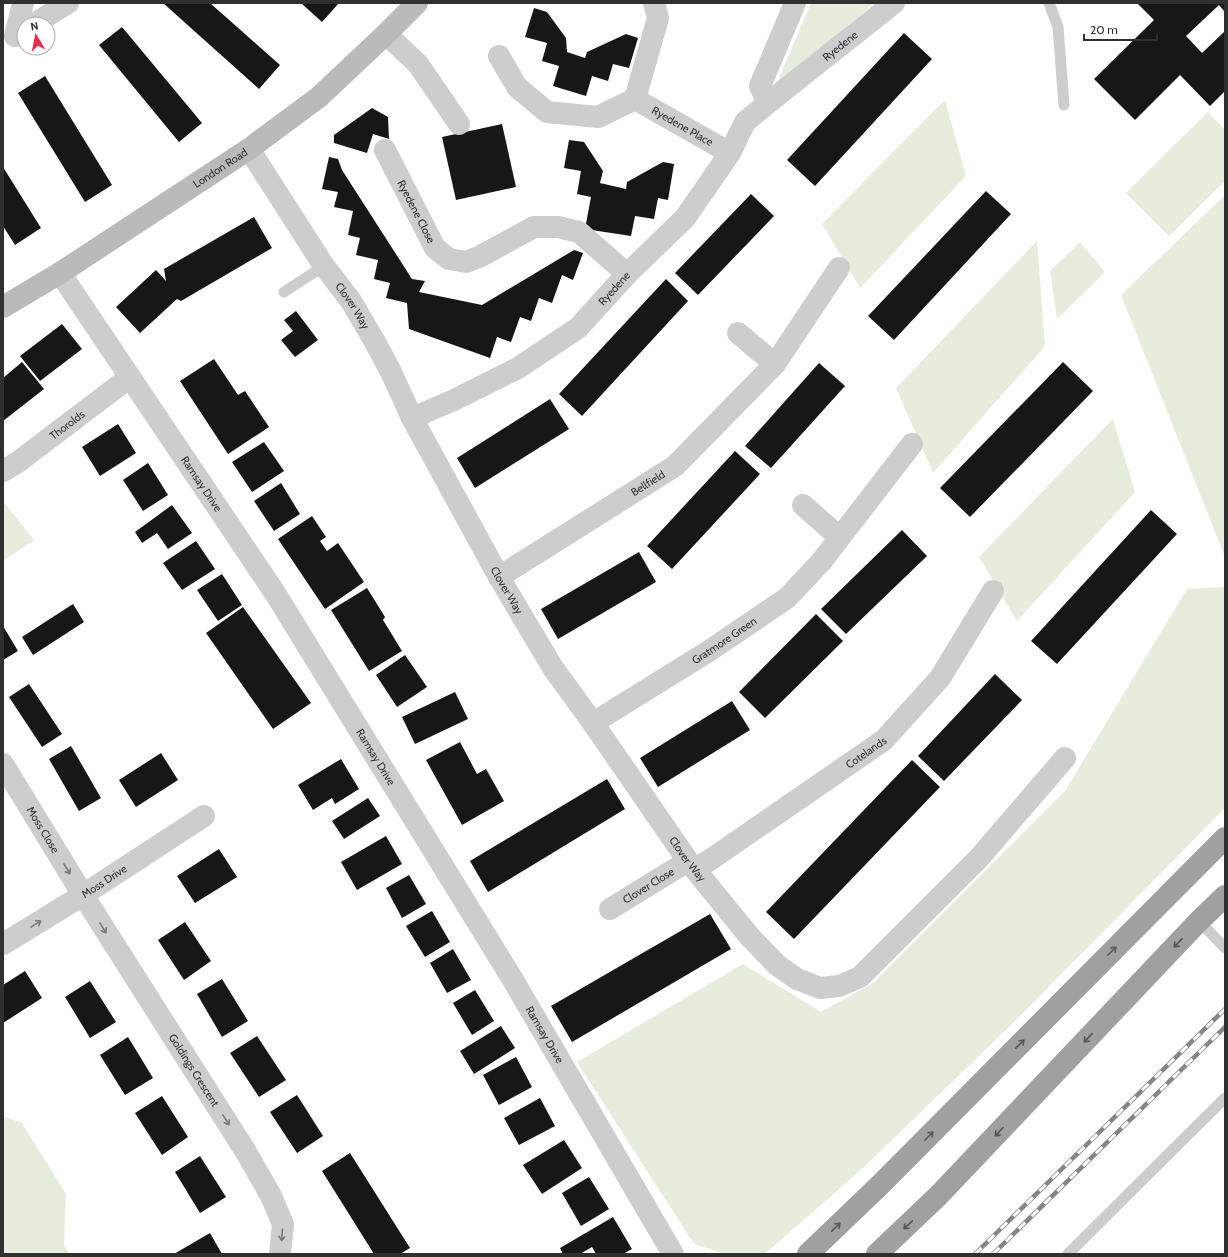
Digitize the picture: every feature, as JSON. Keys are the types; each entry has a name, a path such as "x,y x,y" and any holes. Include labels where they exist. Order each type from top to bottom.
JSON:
{"highway":[{"path":"808,1254 880,1185 1225,838"},
{"path":"877,1254 938,1196 1198,922 1225,896"}],"main road":[{"name":"London Road","path":"3,307 60,273 249,149 319,96 418,3"}],"street":[{"path":"14,36 23,3"},
{"path":"47,16 68,3"},
{"path":"499,56 517,87 547,112 598,117 635,99 658,18 654,3"},
{"path":"768,103 760,86 795,3"},
{"name":"Ryedene","path":"412,418 454,400 518,368 578,328 627,274 685,218 730,153 745,122 894,3"},
{"path":"386,34 418,64 459,124"},
{"name":"Ryedene Place","path":"635,99 730,153"},
{"name":"Clover Way","path":"249,149 324,266 351,301 375,342 391,372 412,418 499,576 552,668 593,723 691,865 750,937 777,965 797,979 820,988 839,986 860,977 979,858 1065,758"},
{"name":"Ryedene Close","path":"385,150 435,248 449,259 466,262 481,256 534,227 558,227 579,232 627,274"},
{"name":"Bellfield","path":"499,576 675,466 775,364 839,268"},
{"name":"Ramsay Drive","path":"60,273 287,613 509,974 672,1254"},
{"path":"738,333 775,364"},
{"name":"Thorolds","path":"3,471 18,462 130,377"},
{"name":"Gratmore Green","path":"593,723 709,651 787,598 821,562 912,444"},
{"path":"803,505 839,537"},
{"name":"Cotelands","path":"691,865 710,860 884,740 940,678 993,591"},
{"name":"Moss Close","path":"3,764 83,895"},
{"name":"Moss Drive","path":"3,944 83,895 204,816"},
{"name":"Clover Close","path":"610,909 691,865"},
{"name":"Goldings Crescent","path":"83,895 246,1152 271,1196 283,1224 280,1254"}],"lane":[{"path":"1049,3 1058,27 1064,105"},
{"path":"284,292 324,266"},
{"path":"1198,922 1225,948"},
{"path":"1068,1254 1225,1098"}],"green space":[{"path":"811,3 875,3 776,85"},
{"path":"945,100 966,176 860,288 822,224"},
{"path":"1208,112 1225,130 1225,181 1169,236 1126,193"},
{"path":"1225,195 1225,557 1121,295"},
{"path":"1037,241 1045,346 933,473 896,388"},
{"path":"1080,242 1105,272 1057,319 1050,271"},
{"path":"1113,419 1135,492 1017,621 979,557"},
{"path":"3,501 34,540 3,561"},
{"path":"1225,587 1225,808 1016,1020 863,1168 765,1254 725,1254 694,1244 577,1062 743,964 821,1012 873,983 1065,791 1187,589"},
{"path":"3,1116 22,1123 66,1194 64,1245 70,1254 3,1254"}],"building":[{"path":"163,3 210,3 280,65 259,89"},
{"path":"301,3 339,3 322,22"},
{"path":"1137,3 1225,3 1225,12 1219,5 1186,36 1202,53 1225,31 1225,91 1210,106 1180,75 1135,120 1094,79 1154,20"},
{"path":"534,8 547,12 566,38 567,52 585,58 587,52 626,34 638,38 629,68 613,64 608,81 592,76 586,96 553,86 559,66 542,61 547,43 525,37"},
{"path":"122,27 202,123 179,142 99,45"},
{"path":"904,33 932,59 815,186 787,160"},
{"path":"45,76 112,185 85,202 18,93"},
{"path":"372,108 388,117 389,139 373,134 367,153 334,143 334,135"},
{"path":"502,124 516,187 456,200 442,137"},
{"path":"569,140 584,142 603,171 600,183 626,189 627,182 663,162 674,164 668,200 658,198 654,219 635,216 631,236 585,229 591,197 577,194 581,171 564,168"},
{"path":"329,157 338,159 342,170 412,279 425,281 419,292 482,305 574,250 583,253 573,280 562,275 552,303 539,298 531,321 520,317 511,342 497,337 490,358 409,329 407,303 386,298 390,283 374,279 378,260 356,255 360,238 348,235 353,211 334,207 338,192 322,189"},
{"path":"3,167 41,228 15,245 3,226"},
{"path":"986,191 1011,214 894,340 868,316"},
{"path":"751,194 774,216 698,295 675,273"},
{"path":"254,217 272,248 181,301 177,299 140,333 116,307 156,270 166,281 164,269"},
{"path":"666,279 688,301 582,416 559,394"},
{"path":"296,311 318,340 295,357 281,340 293,331 284,320"},
{"path":"62,324 82,349 40,381 20,356"},
{"path":"214,359 238,395 245,391 269,427 228,454 180,381"},
{"path":"22,362 44,389 3,421 3,378"},
{"path":"1063,362 1093,391 970,517 940,488"},
{"path":"819,363 845,386 771,468 745,446"},
{"path":"550,399 569,429 475,488 457,458"},
{"path":"118,424 136,453 100,476 82,447"},
{"path":"264,442 284,471 252,492 232,462"},
{"path":"735,451 760,474 672,569 647,546"},
{"path":"148,463 168,495 143,511 123,480"},
{"path":"281,483 300,514 274,531 254,501"},
{"path":"172,505 192,533 168,549 157,533 142,543 135,532"},
{"path":"1151,510 1177,534 1057,664 1031,641"},
{"path":"312,516 326,537 320,541 327,551 338,543 364,582 325,609 278,539"},
{"path":"902,530 927,556 846,634 821,609"},
{"path":"196,541 215,569 182,590 163,563"},
{"path":"639,552 656,582 558,639 541,609"},
{"path":"222,574 242,605 218,621 197,590"},
{"path":"367,588 385,617 383,620 402,651 369,671 331,610"},
{"path":"73,604 84,622 33,655 22,637"},
{"path":"243,607 311,703 273,729 206,633"},
{"path":"816,614 843,641 765,718 739,692"},
{"path":"3,626 18,651 3,660"},
{"path":"405,655 427,687 397,707 376,675"},
{"path":"995,674 1022,700 944,781 918,756"},
{"path":"29,684 62,734 42,747 9,697"},
{"path":"455,692 468,719 415,744 402,717"},
{"path":"732,701 750,730 658,787 640,758"},
{"path":"460,742 477,774 486,769 504,801 462,825 426,760"},
{"path":"71,746 101,798 79,811 49,759"},
{"path":"161,753 178,780 136,807 119,780"},
{"path":"341,759 359,789 335,804 332,798 313,810 298,785"},
{"path":"912,760 940,787 794,939 766,912"},
{"path":"607,779 625,809 488,892 470,861"},
{"path":"368,798 380,816 344,839 332,821"},
{"path":"386,836 402,864 357,890 341,862"},
{"path":"219,849 237,877 195,903 177,876"},
{"path":"409,875 426,904 402,918 386,888"},
{"path":"432,911 450,942 425,957 406,926"},
{"path":"710,914 731,949 572,1042 551,1006"},
{"path":"185,922 211,961 184,980 158,940"},
{"path":"453,949 471,980 447,993 430,963"},
{"path":"25,971 42,998 3,1023 3,985"},
{"path":"222,979 248,1021 222,1037 197,994"},
{"path":"90,981 116,1022 90,1038 65,997"},
{"path":"475,990 494,1021 472,1035 453,1003"},
{"path":"501,1026 515,1048 474,1074 460,1051"},
{"path":"257,1036 286,1080 259,1097 230,1053"},
{"path":"128,1037 153,1078 125,1095 100,1055"},
{"path":"516,1057 532,1087 499,1105 483,1075"},
{"path":"297,1095 323,1136 297,1153 270,1112"},
{"path":"162,1096 188,1137 162,1155 135,1113"},
{"path":"540,1098 555,1126 519,1145 504,1118"},
{"path":"564,1140 582,1168 542,1194 523,1165"},
{"path":"350,1153 410,1248 400,1254 374,1254 322,1171"},
{"path":"200,1156 226,1197 200,1213 175,1172"},
{"path":"589,1177 609,1209 581,1226 562,1193"},
{"path":"613,1217 632,1249 623,1254 596,1254 592,1247 580,1254 563,1254 560,1248"},
{"path":"210,1233 222,1254 174,1254"}],"railway":[{"path":"975,1254 1225,1009"},
{"path":"993,1254 1225,1027"}]}
